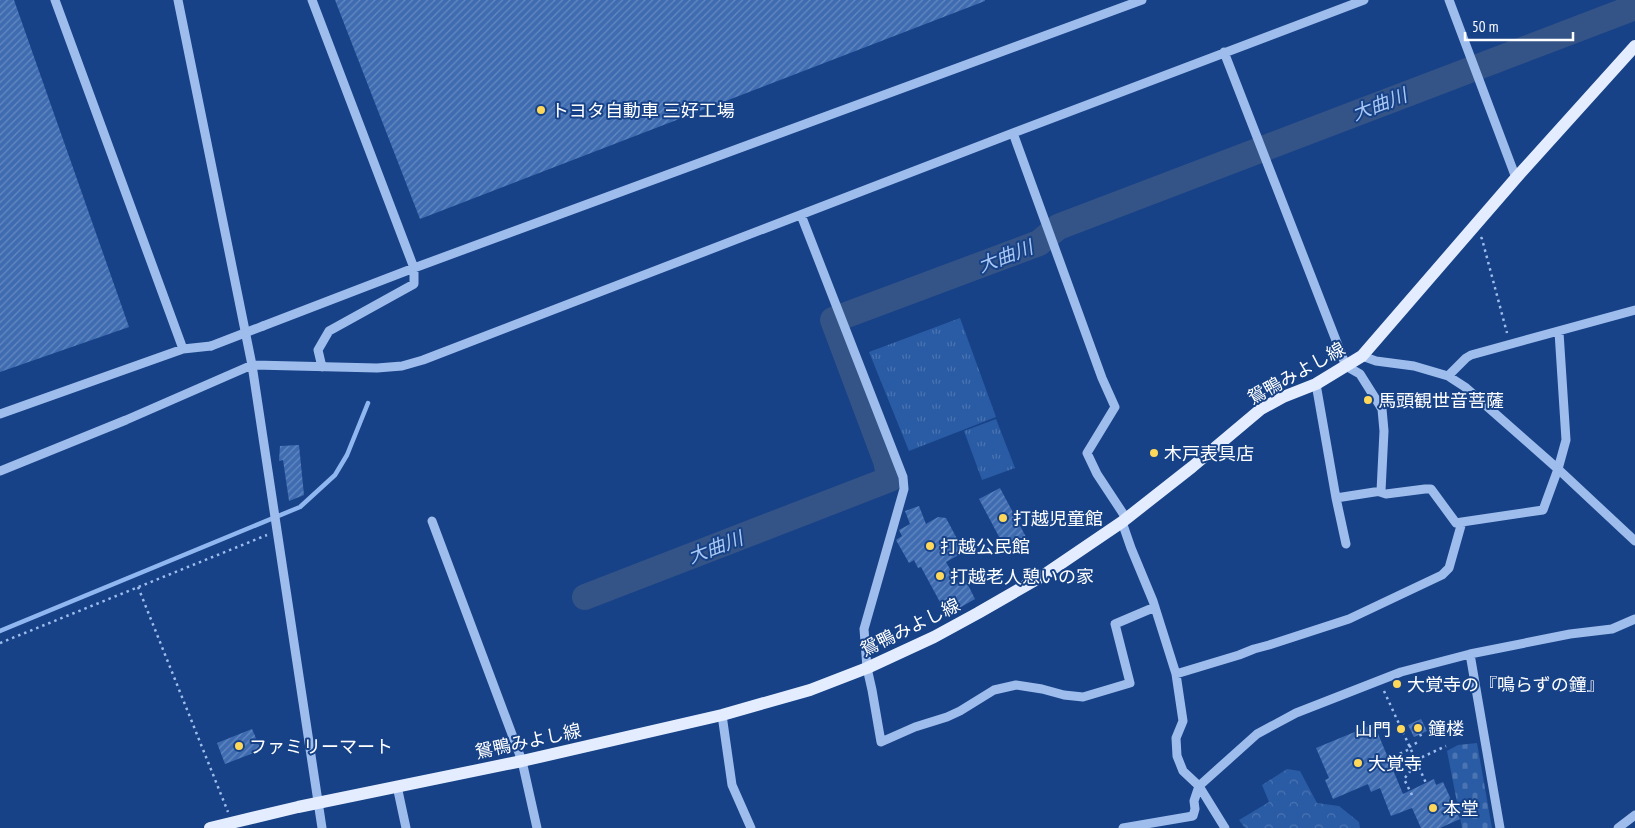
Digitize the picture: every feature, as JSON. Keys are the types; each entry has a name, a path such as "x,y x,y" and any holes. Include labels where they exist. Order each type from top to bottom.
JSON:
{"main road":[{"name":"鴛鴨みよし線","path":"210,828 241,823 397,786 522,761 722,715 810,690 867,668 934,637 978,613 1044,575 1124,520 1192,468 1261,409 1283,397 1316,384 1362,356 1516,178 1635,46"}],"street":[{"path":"55,0 183,350"},
{"path":"178,0 252,365 322,828"},
{"path":"312,0 414,268 414,284 329,331 318,350 322,367"},
{"path":"0,414 183,350 211,346 414,268 1142,0"},
{"path":"0,471 126,420 252,365 377,368 402,366 423,360 1364,0"},
{"path":"1449,0 1516,178"},
{"path":"1224,52 1346,366 1360,374 1382,409 1384,431 1380,492"},
{"path":"1013,133 1102,378 1115,407 1087,453 1124,520 1131,548 1155,608 1176,674 1183,721 1176,738 1177,756 1183,771 1199,786 1225,828"},
{"path":"801,215 903,477 904,489 864,629 867,668 881,742 915,727 954,714 994,690 1016,685 1042,688 1064,695 1083,697 1130,683 1115,624 1155,608"},
{"path":"1448,376 1471,355 1635,310"},
{"path":"1336,498 1380,492 1386,494 1431,489 1456,522 1543,510 1566,440 1559,332"},
{"path":"1362,356 1376,361 1414,366 1448,376 1479,398 1635,541"},
{"path":"1316,384 1346,544"},
{"path":"432,521 522,761 537,828"},
{"path":"1176,674 1349,619 1442,575 1449,568 1462,522"},
{"path":"1123,828 1193,816 1195,809 1194,801 1199,786 1257,734 1296,714 1401,672 1470,654 1570,634 1612,630 1635,619"},
{"path":"1470,654 1500,828"},
{"path":"722,715 732,785 751,828"},
{"path":"397,786 406,828"},
{"path":"1621,827 1635,815"}],"path":[{"path":"1472,229 1482,239 1509,344"},
{"path":"0,643 277,531"},
{"path":"138,587 241,823"},
{"path":"1379,681 1400,726"},
{"path":"1403,732 1426,783"},
{"path":"1388,759 1421,740 1420,734"},
{"path":"1416,760 1446,746"},
{"path":"1412,795 1404,779 1412,768 1418,765"}],"green space":[{"path":"960,318 996,417 909,451 869,352"},
{"path":"996,419 1015,468 982,480 964,431"},
{"path":"1477,743 1492,828 1462,828 1447,751 1458,745"},
{"path":"1287,769 1300,771 1317,803 1339,806 1359,822 1360,828 1245,828 1239,820 1269,802 1262,785"}],"building":[{"path":"0,0 14,0 129,327 0,372"},
{"name":"トヨタ自動車 三好工場","path":"335,0 985,0 985,1 420,219"},
{"path":"299,445 304,495 289,501 283,460 279,461 280,446"},
{"name":"打越児童館","path":"1000,488 1026,537 1005,548 979,499"},
{"path":"919,506 926,524 938,517 946,518 964,552 946,562 959,585 966,581 975,599 947,615 921,567 918,568 914,560 909,563 896,540 902,536 899,530 910,524 905,511"},
{"name":"鐘楼","path":"1421,719 1427,731 1414,737 1408,725"},
{"path":"1374,724 1403,794 1434,779 1436,785 1443,782 1460,819 1440,828 1421,828 1412,808 1391,816 1380,788 1371,792 1368,784 1333,799 1325,780 1329,778 1316,748"},
{"name":"ファミリーマート","path":"252,729 261,750 225,764 217,743"}],"waterway":[{"name":"大曲川","path":"585,597 890,479 886,461 833,320 1039,243 1058,227 1635,7"},
{"path":"0,631 300,507 335,475 347,455 368,403"}],"place":[{"name":"トヨタ自動車 三好工場","path":"541,110"},
{"name":"馬頭観世音菩薩","path":"1368,400"},
{"name":"木戸表具店","path":"1154,453"},
{"name":"打越児童館","path":"1003,518"},
{"name":"打越公民館","path":"930,546"},
{"name":"打越老人憩いの家","path":"940,576"},
{"name":"大覚寺の『鳴らずの鐘』","path":"1397,684"},
{"name":"鐘楼","path":"1418,728"},
{"name":"山門","path":"1401,729"},
{"name":"ファミリーマート","path":"239,746"},
{"name":"大覚寺","path":"1358,763"},
{"name":"本堂","path":"1433,808"}]}
